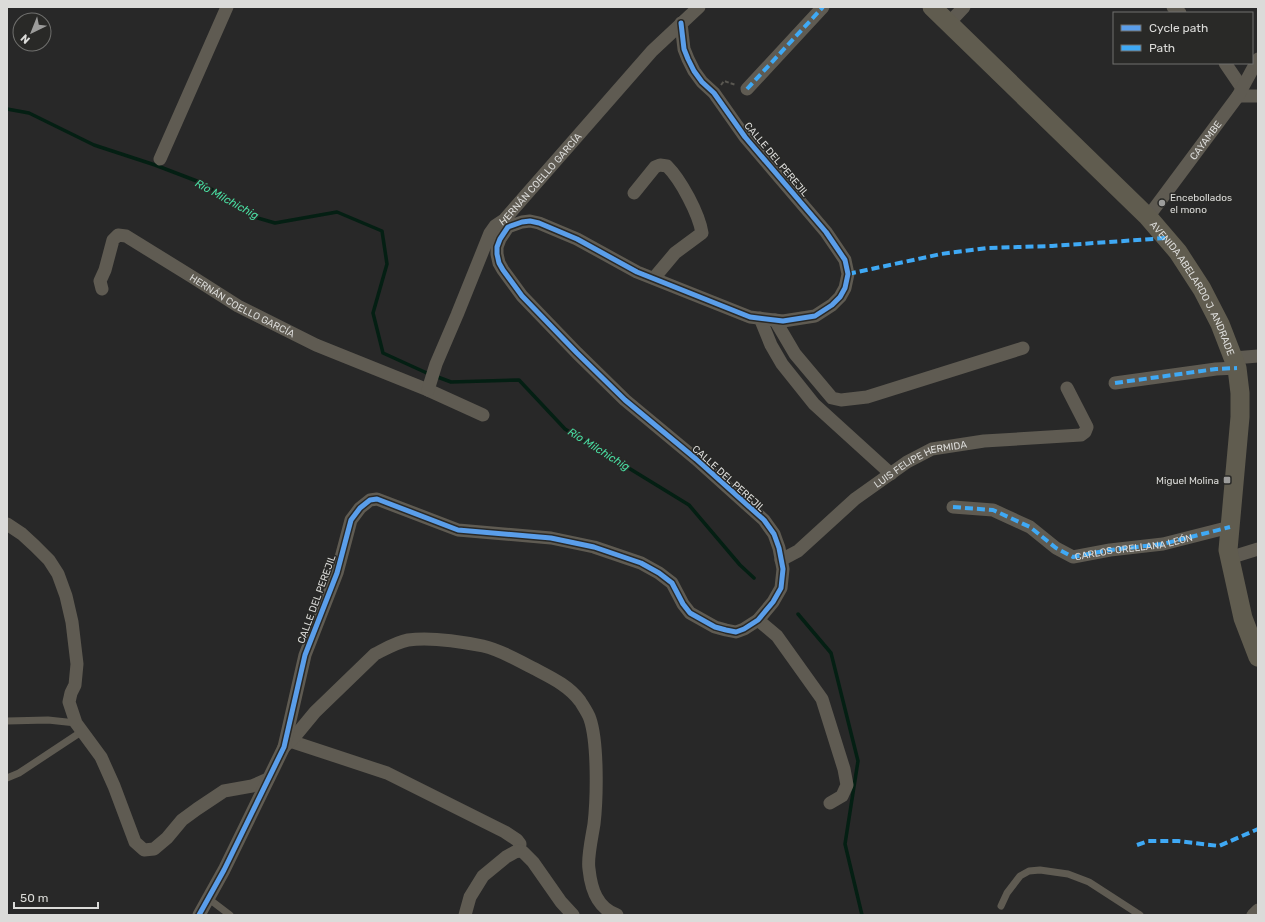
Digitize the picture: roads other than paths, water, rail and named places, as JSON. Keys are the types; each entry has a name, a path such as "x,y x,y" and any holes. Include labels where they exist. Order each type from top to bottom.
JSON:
{"street":[{"path":"160,159 227,7"},
{"name":"HERNÁN COELLO GARCÍA","path":"429,386 436,364 490,233 495,226 506,223 652,51 699,7"},
{"path":"747,89 823,7"},
{"name":"AVENIDA ABELARDO J. ANDRADE","path":"932,7 1148,217 1178,252 1202,289 1220,324 1236,363 1240,392 1240,417 1228,550 1243,618 1258,657"},
{"path":"949,24 964,7"},
{"name":"CALLE DEL PEREJIL","path":"199,915 224,870 268,779 287,744 305,655 337,573 350,520 360,508 373,499 377,499 458,530 551,538 594,547 641,563 659,573 672,583 683,604 690,613 715,627 736,632 758,620 773,602 781,588 783,569 779,548 774,534 764,520 696,459 625,400 577,353 522,296 503,270 499,263 497,254 497,247 506,223 530,221 539,223 577,239 637,272 750,317 783,321 814,316 832,305 840,297 845,288 848,274 845,260 826,232 744,137 714,93 702,82 694,71 684,49 681,23"},
{"name":"CAYAMBE","path":"1148,217 1240,92 1258,59"},
{"path":"1226,64 1240,92 1258,96"},
{"path":"634,193 655,167 660,165 667,166 676,176 701,223 702,233 675,253 654,278"},
{"name":"HERNÁN COELLO GARCÍA","path":"101,285 113,240 118,235 126,236 238,306 316,346 429,386 483,416"},
{"path":"760,318 771,345 782,364 814,404 891,474"},
{"path":"775,320 796,354 824,390 832,398 841,400 867,397 1023,348"},
{"path":"1115,383 1216,369 1258,356"},
{"name":"LUIS FELIPE HERMIDA","path":"781,560 798,551 855,499 907,462 932,449 984,441 1081,435 1085,432 1087,427 1067,388"},
{"name":"CARLOS ORELLANA LEÓN","path":"953,507 994,510 1030,527 1056,548 1073,557 1110,550 1163,544 1230,527"},
{"path":"7,524 22,534 49,560 58,574 66,596 72,622 77,664 75,685 69,702 78,728 101,757 114,786 135,842 144,850 154,849 167,838 182,820 224,791 252,786 268,779"},
{"path":"1230,558 1258,549"},
{"path":"758,620 777,636 822,698 844,769 847,785 842,796 830,803"},
{"path":"519,851 520,844 517,840 504,832 388,773 287,744 315,712 375,654 407,640 418,639 465,642 494,649 553,678 568,688 580,701 590,718 594,737 596,778 594,819 588,867 592,890 601,905 612,914"},
{"path":"466,915 470,897 483,876 506,857 519,851 523,852 533,862 561,902 573,915"},
{"path":"1253,915 1258,910"}],"lane":[{"path":"7,721 48,720 78,728"},
{"path":"7,778 19,773 78,728"},
{"path":"1001,906 1007,893 1020,876 1029,871 1040,870 1068,874 1089,882 1140,915"},
{"path":"208,898 230,915"}],"waterway":[{"name":"Río Milchichig","path":"7,109 29,113 94,145 155,165 202,183 254,217 275,223 337,212 382,231 387,264 373,313 383,353 429,374"},
{"name":"Río Milchichig","path":"435,376 451,382 519,380 565,429 689,505 740,565 754,578"},
{"path":"798,614 831,653 858,761 845,844 862,915"}],"place":[{"name":"Encebollados el mono","path":"1162,203"},
{"name":"Miguel Molina","path":"1227,480"}]}
